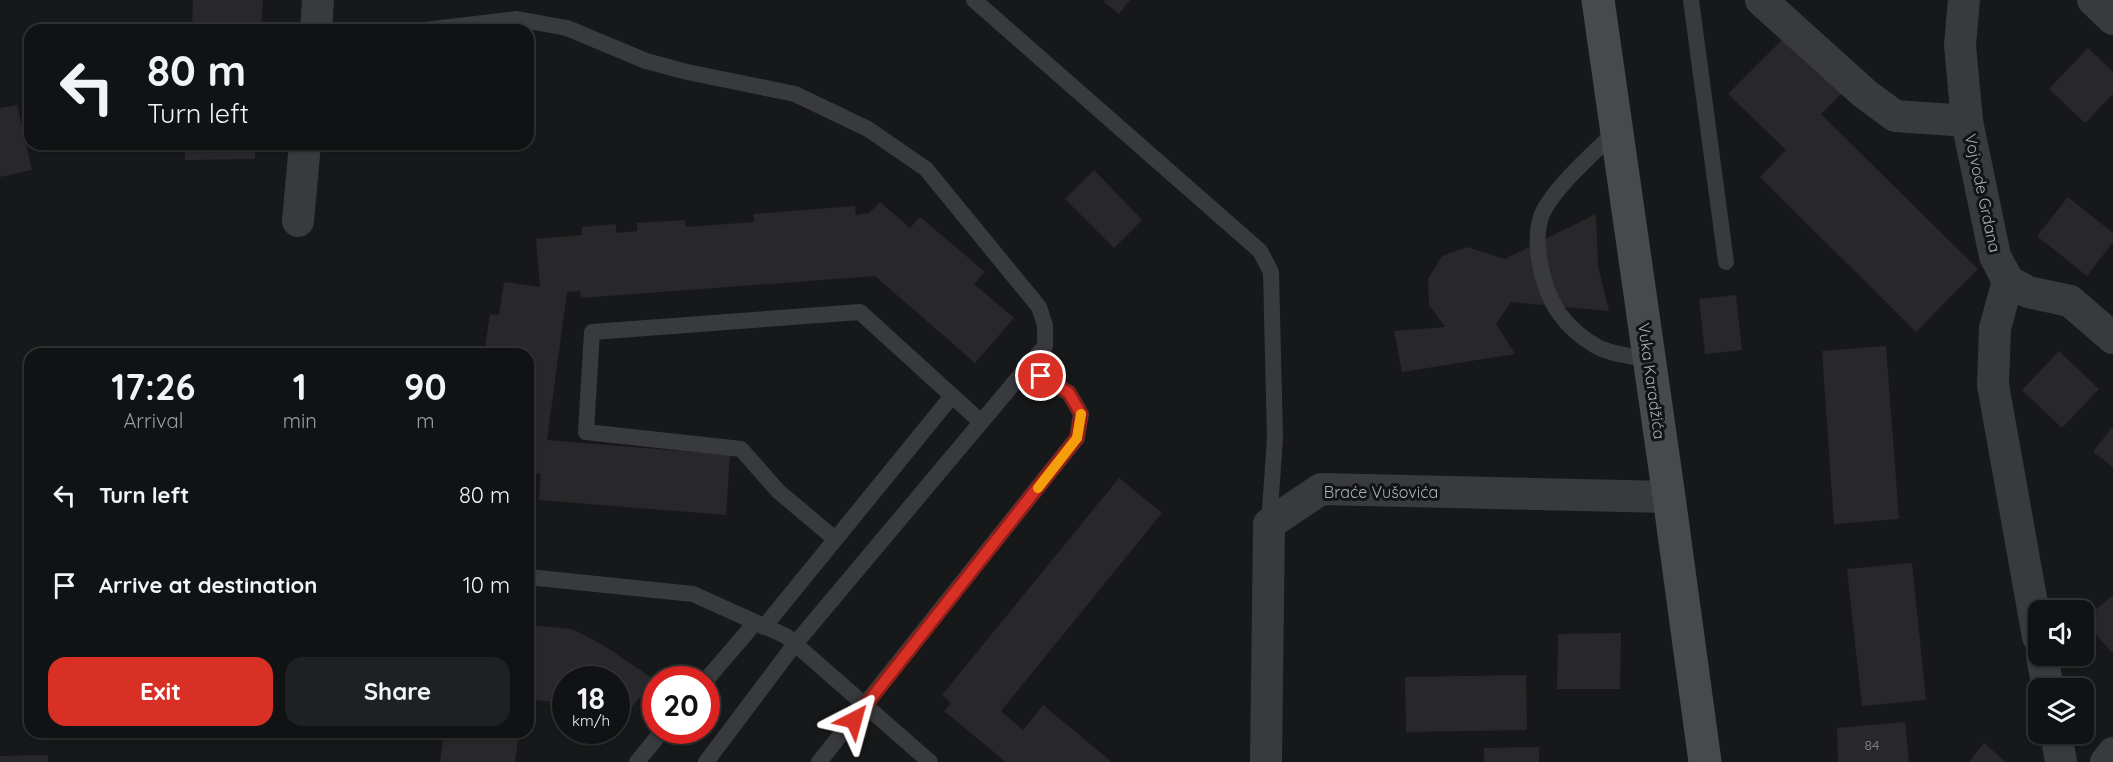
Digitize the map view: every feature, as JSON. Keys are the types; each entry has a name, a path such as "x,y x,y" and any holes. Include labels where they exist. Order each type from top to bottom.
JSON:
{"street":[{"path":"316,24 318,0"},
{"name":"Vuka Karadžića","path":"1598,0 1705,762"},
{"name":"Vojvode Grdana","path":"1761,0 1864,93 1895,116 1967,121 1995,256 2008,281"},
{"path":"1964,0 1960,45 1967,121"},
{"path":"2093,0 2113,19"},
{"path":"298,221 304,150"},
{"path":"2031,600 1993,385 1995,328 2008,281 2028,292 2070,301 2113,338"},
{"name":"Braće Vušovića","path":"1269,524 1321,489 1669,497"},
{"path":"1266,762 1269,524"},
{"path":"2058,744 2061,762"},
{"path":"2106,762 2113,753"}],"lane":[{"path":"974,0 1260,251 1270,272 1275,438 1269,524"},
{"path":"1691,0 1726,262"},
{"path":"476,24 518,19 567,28 646,61 795,94 868,129 926,169 1039,308 1045,325 1045,346 795,644 706,762"},
{"path":"1616,130 1571,175 1545,209 1538,226 1538,247 1542,273 1558,312 1577,333 1599,348 1649,360"},
{"path":"835,539 778,491 741,449 586,432 592,332 860,312 981,422"},
{"path":"819,762 866,706 1077,438 1081,414 1069,393 1026,368"},
{"path":"720,666 760,625 835,539 952,396"},
{"path":"534,579 693,594 786,636 930,762"},
{"path":"637,762 652,744"}],"building":[{"path":"193,0 263,0 261,24 192,24"},
{"path":"1105,0 1130,0 1119,14 1104,2"},
{"path":"1787,35 1844,91 1821,114 1978,269 1916,332 1760,177 1786,150 1728,94"},
{"path":"2088,48 2113,72 2113,94 2085,123 2049,89"},
{"path":"17,105 24,135 24,150 27,150 32,170 0,177 0,108"},
{"path":"184,150 255,150 255,159 185,160"},
{"path":"1094,170 1142,220 1114,248 1065,199"},
{"path":"2068,197 2113,233 2113,242 2087,276 2037,236"},
{"path":"880,202 910,228 920,217 985,272 974,284 1014,318 975,363 875,276 581,298 580,291 567,292 547,440 730,455 726,515 539,500 541,474 534,473 534,348 485,348 490,314 499,315 504,282 540,287 536,239 582,235 582,227 616,224 616,233 637,231 637,223 685,220 686,227 754,222 753,214 855,206 856,215 869,213"},
{"path":"1596,214 1598,267 1609,311 1511,302 1496,324 1515,354 1402,372 1394,331 1445,327 1429,305 1428,279 1442,256 1467,247 1505,259"},
{"path":"1736,295 1742,350 1705,354 1699,299"},
{"path":"1886,346 1899,519 1834,524 1822,351"},
{"path":"2059,351 2099,389 2062,428 2022,390"},
{"path":"2113,426 2113,467 2093,452"},
{"path":"1119,478 1162,513 1001,711 1023,730 1043,705 1112,762 1006,762 944,711 951,703 942,695"},
{"path":"1912,563 1926,700 1862,706 1847,569"},
{"path":"2113,595 2113,654 2094,632 2094,611"},
{"path":"534,626 572,629 603,645 642,671 642,695 630,709 630,666 552,666 552,702 534,700"},
{"path":"1621,633 1620,689 1557,689 1558,634"},
{"path":"1526,675 1527,730 1406,732 1405,677"},
{"path":"1905,722 1909,762 1838,762 1837,728"},
{"path":"443,738 518,738 515,762 440,762"},
{"path":"1984,743 2006,762 1969,762"},
{"path":"1539,747 1539,762 1484,762 1484,748"},
{"path":"48,755 48,762 0,762 0,756"}],"slow traffic":[{"path":"1038,488 1077,438 1081,414"}],"route":[{"path":"854,720 1077,438 1081,414 1069,393 1041,376"}]}
